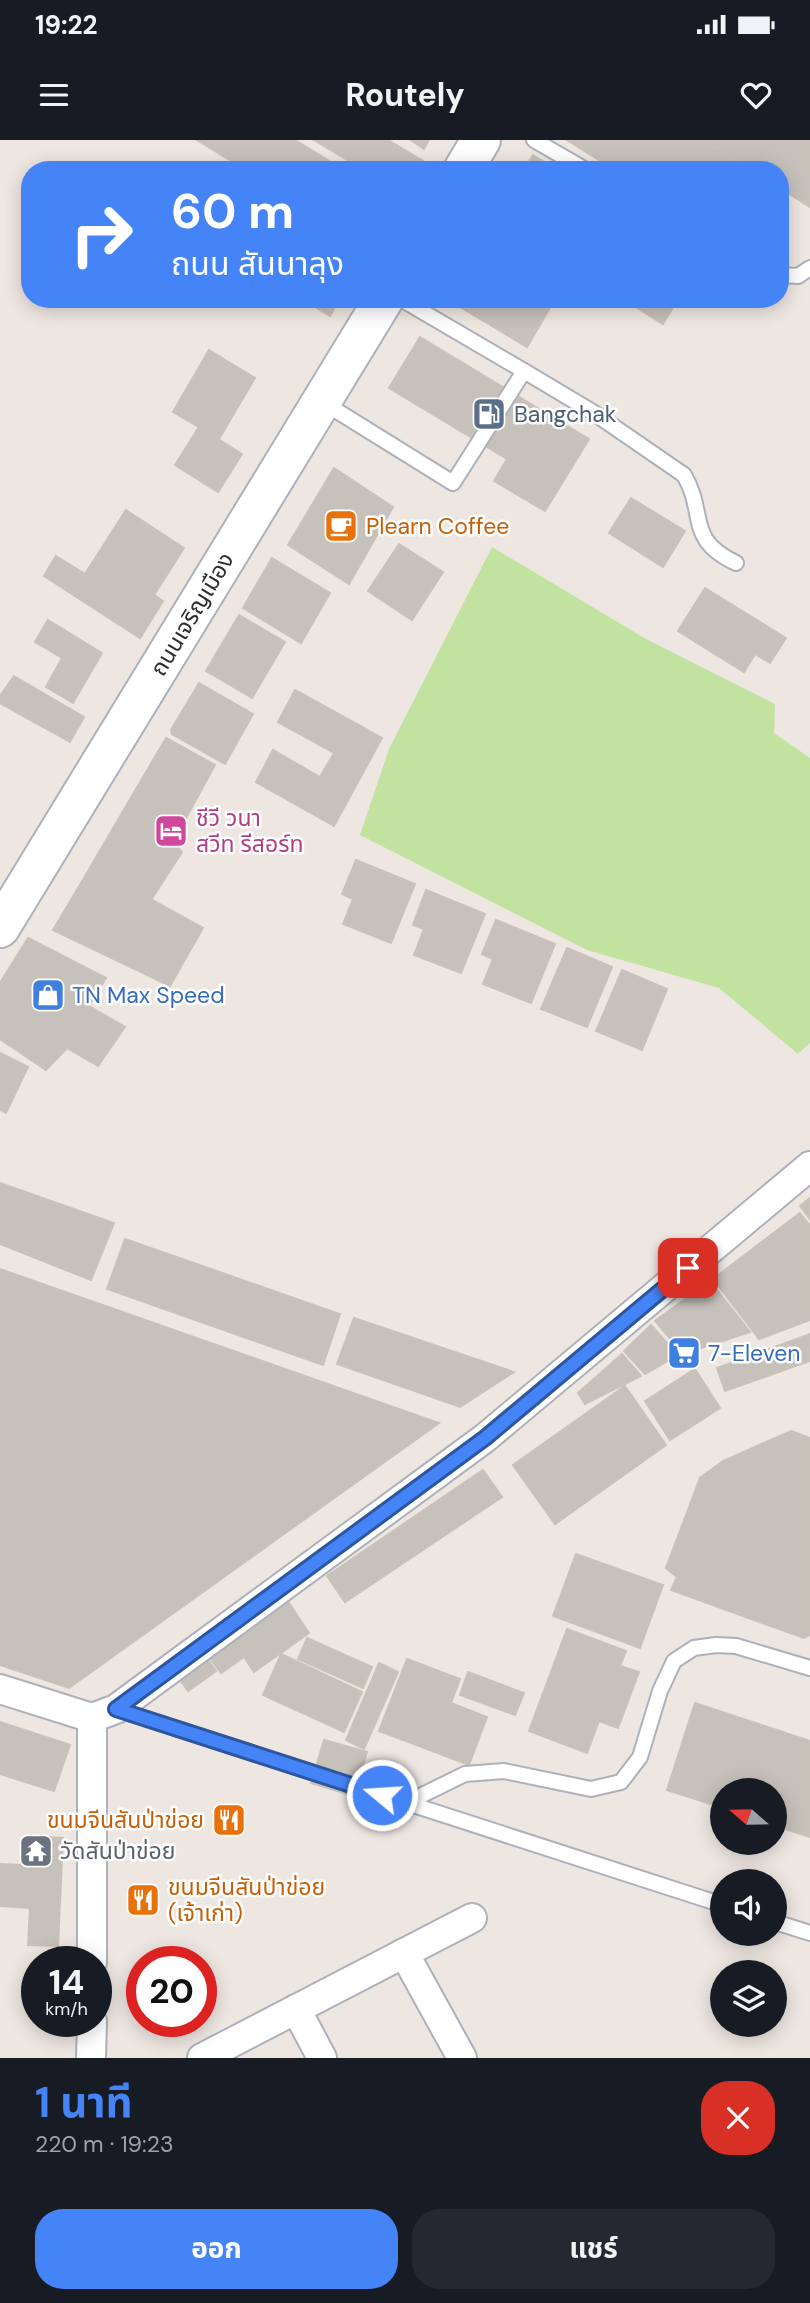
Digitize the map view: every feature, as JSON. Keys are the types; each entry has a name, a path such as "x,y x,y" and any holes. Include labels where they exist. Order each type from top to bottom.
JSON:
{"main road":[{"path":"468,161 481,140"},
{"name":"ถนนเจริญเมือง","path":"0,928 378,308"}],"street":[{"path":"0,1689 104,1714 485,1438 810,1166"},
{"path":"93,1946 104,1714"},
{"path":"202,2058 472,1918"},
{"path":"404,1953 462,2058"},
{"path":"296,2009 322,2058"},
{"path":"92,2037 92,2058"}],"lane":[{"path":"534,140 570,161"},
{"path":"789,275 799,276 810,268"},
{"path":"416,308 591,411 684,475 690,486 701,530 709,546 719,555 736,563"},
{"path":"321,401 453,483 524,371"},
{"path":"406,1803 466,1774 504,1771 591,1790 621,1782 640,1757 660,1691 674,1661 694,1648 716,1644 736,1646 810,1668"},
{"path":"104,1714 406,1803 710,1901"},
{"path":"787,1926 810,1933"}],"green space":[{"path":"492,547 646,639 775,704 774,733 810,758 810,1043 798,1054 719,988 587,950 360,835 389,749"}],"building":[{"path":"197,140 295,140 329,161 231,161"},
{"path":"314,140 388,140 423,161 349,161"},
{"path":"411,140 429,140 424,149"},
{"path":"567,140 703,140 737,161 601,161"},
{"path":"705,140 810,140 810,207 789,194 789,161 737,161"},
{"path":"533,155 543,161 529,161"},
{"path":"317,308 334,308 330,316"},
{"path":"462,308 550,308 527,347"},
{"path":"637,308 673,308 663,324"},
{"name":"Bangchak","path":"420,337 589,439 545,511 494,481 507,459 389,388"},
{"path":"209,350 255,378 219,439 173,412"},
{"path":"199,427 242,454 218,492 175,465"},
{"name":"Plearn Coffee","path":"334,468 393,507 349,584 288,545"},
{"path":"631,498 685,531 663,567 609,533"},
{"path":"126,510 184,548 154,595 96,557"},
{"path":"399,544 443,572 412,620 368,591"},
{"path":"56,556 85,574 96,557 163,601 140,638 44,576"},
{"path":"272,558 330,593 301,643 243,608"},
{"path":"705,588 786,638 770,663 755,654 744,672 678,631"},
{"path":"239,615 285,642 252,698 206,671"},
{"path":"48,620 102,653 73,703 46,687 62,658 35,642"},
{"path":"14,676 84,717 70,742 0,703 0,696"},
{"path":"199,683 253,714 225,764 172,734 171,730"},
{"path":"295,690 382,738 334,826 256,782 273,750 320,777 334,753 278,722"},
{"path":"166,738 215,765 173,842 122,813"},
{"path":"122,813 173,842 182,852 151,900 91,866"},
{"path":"356,860 415,884 391,943 343,924 353,899 342,894"},
{"path":"91,866 203,928 170,986 53,930"},
{"path":"426,890 485,914 461,973 414,955 424,929 413,925"},
{"path":"496,920 555,944 531,1003 483,984 493,959 482,954"},
{"name":"TN Max Speed","path":"28,938 106,978 89,1006 125,1027 98,1066 67,1048 46,1070 0,1039 0,983"},
{"path":"567,948 612,967 587,1027 541,1009"},
{"path":"622,970 667,989 642,1050 596,1031"},
{"path":"0,1053 28,1067 6,1113 0,1110"},
{"path":"0,1183 114,1223 91,1280 0,1244"},
{"path":"810,1198 810,1219 800,1206"},
{"path":"800,1213 810,1226 810,1320 759,1339 713,1279"},
{"path":"125,1239 340,1314 323,1365 107,1289"},
{"path":"0,1269 439,1423 69,1688 0,1665"},
{"path":"710,1281 750,1332 683,1354 655,1321"},
{"path":"354,1318 514,1372 460,1407 337,1364"},
{"path":"651,1325 678,1355 645,1374 624,1351"},
{"path":"810,1334 810,1361 725,1391 717,1368"},
{"path":"622,1354 641,1376 585,1404 578,1393"},
{"path":"695,1369 720,1408 670,1440 645,1401"},
{"path":"625,1386 666,1445 555,1524 513,1465"},
{"path":"791,1431 810,1438 810,1635 804,1638 671,1590 677,1577 666,1568 700,1478 723,1461"},
{"path":"483,1470 502,1497 345,1602 327,1576"},
{"path":"576,1554 663,1585 640,1648 553,1616"},
{"path":"283,1594 309,1633 254,1672 244,1657 221,1673 204,1650"},
{"path":"567,1629 626,1651 620,1666 639,1672 618,1728 599,1721 587,1753 529,1731"},
{"path":"307,1638 372,1667 363,1688 298,1659"},
{"path":"203,1653 216,1671 188,1691 175,1672"},
{"path":"281,1654 362,1692 344,1732 263,1695"},
{"path":"407,1659 460,1679 451,1703 487,1717 469,1765 379,1731"},
{"path":"379,1663 398,1672 364,1749 346,1740"},
{"path":"468,1672 524,1693 515,1715 460,1695"},
{"path":"695,1703 810,1741 810,1837 788,1830 788,1778 710,1778 710,1804 667,1790"},
{"path":"0,1722 70,1745 54,1791 0,1774"},
{"path":"324,1740 367,1752 354,1796 311,1783"},
{"path":"29,1836 63,1838 58,1946 28,1945 30,1908 0,1906 0,1864 27,1865"}],"place":[{"name":"Bangchak","path":"489,414"},
{"name":"Plearn Coffee","path":"341,526"},
{"name":"ชีวี วนา สวีท รีสอร์ท","path":"171,831"},
{"name":"TN Max Speed","path":"48,995"},
{"name":"7-Eleven","path":"684,1353"},
{"name":"ขนมจีนสันป่าข่อย","path":"229,1820"},
{"name":"วัดสันป่าข่อย","path":"36,1851"},
{"name":"ขนมจีนสันป่าข่อย (เจ้าเก่า)","path":"143,1900"}],"route":[{"path":"382,1795 116,1709 485,1438 688,1268"}]}
